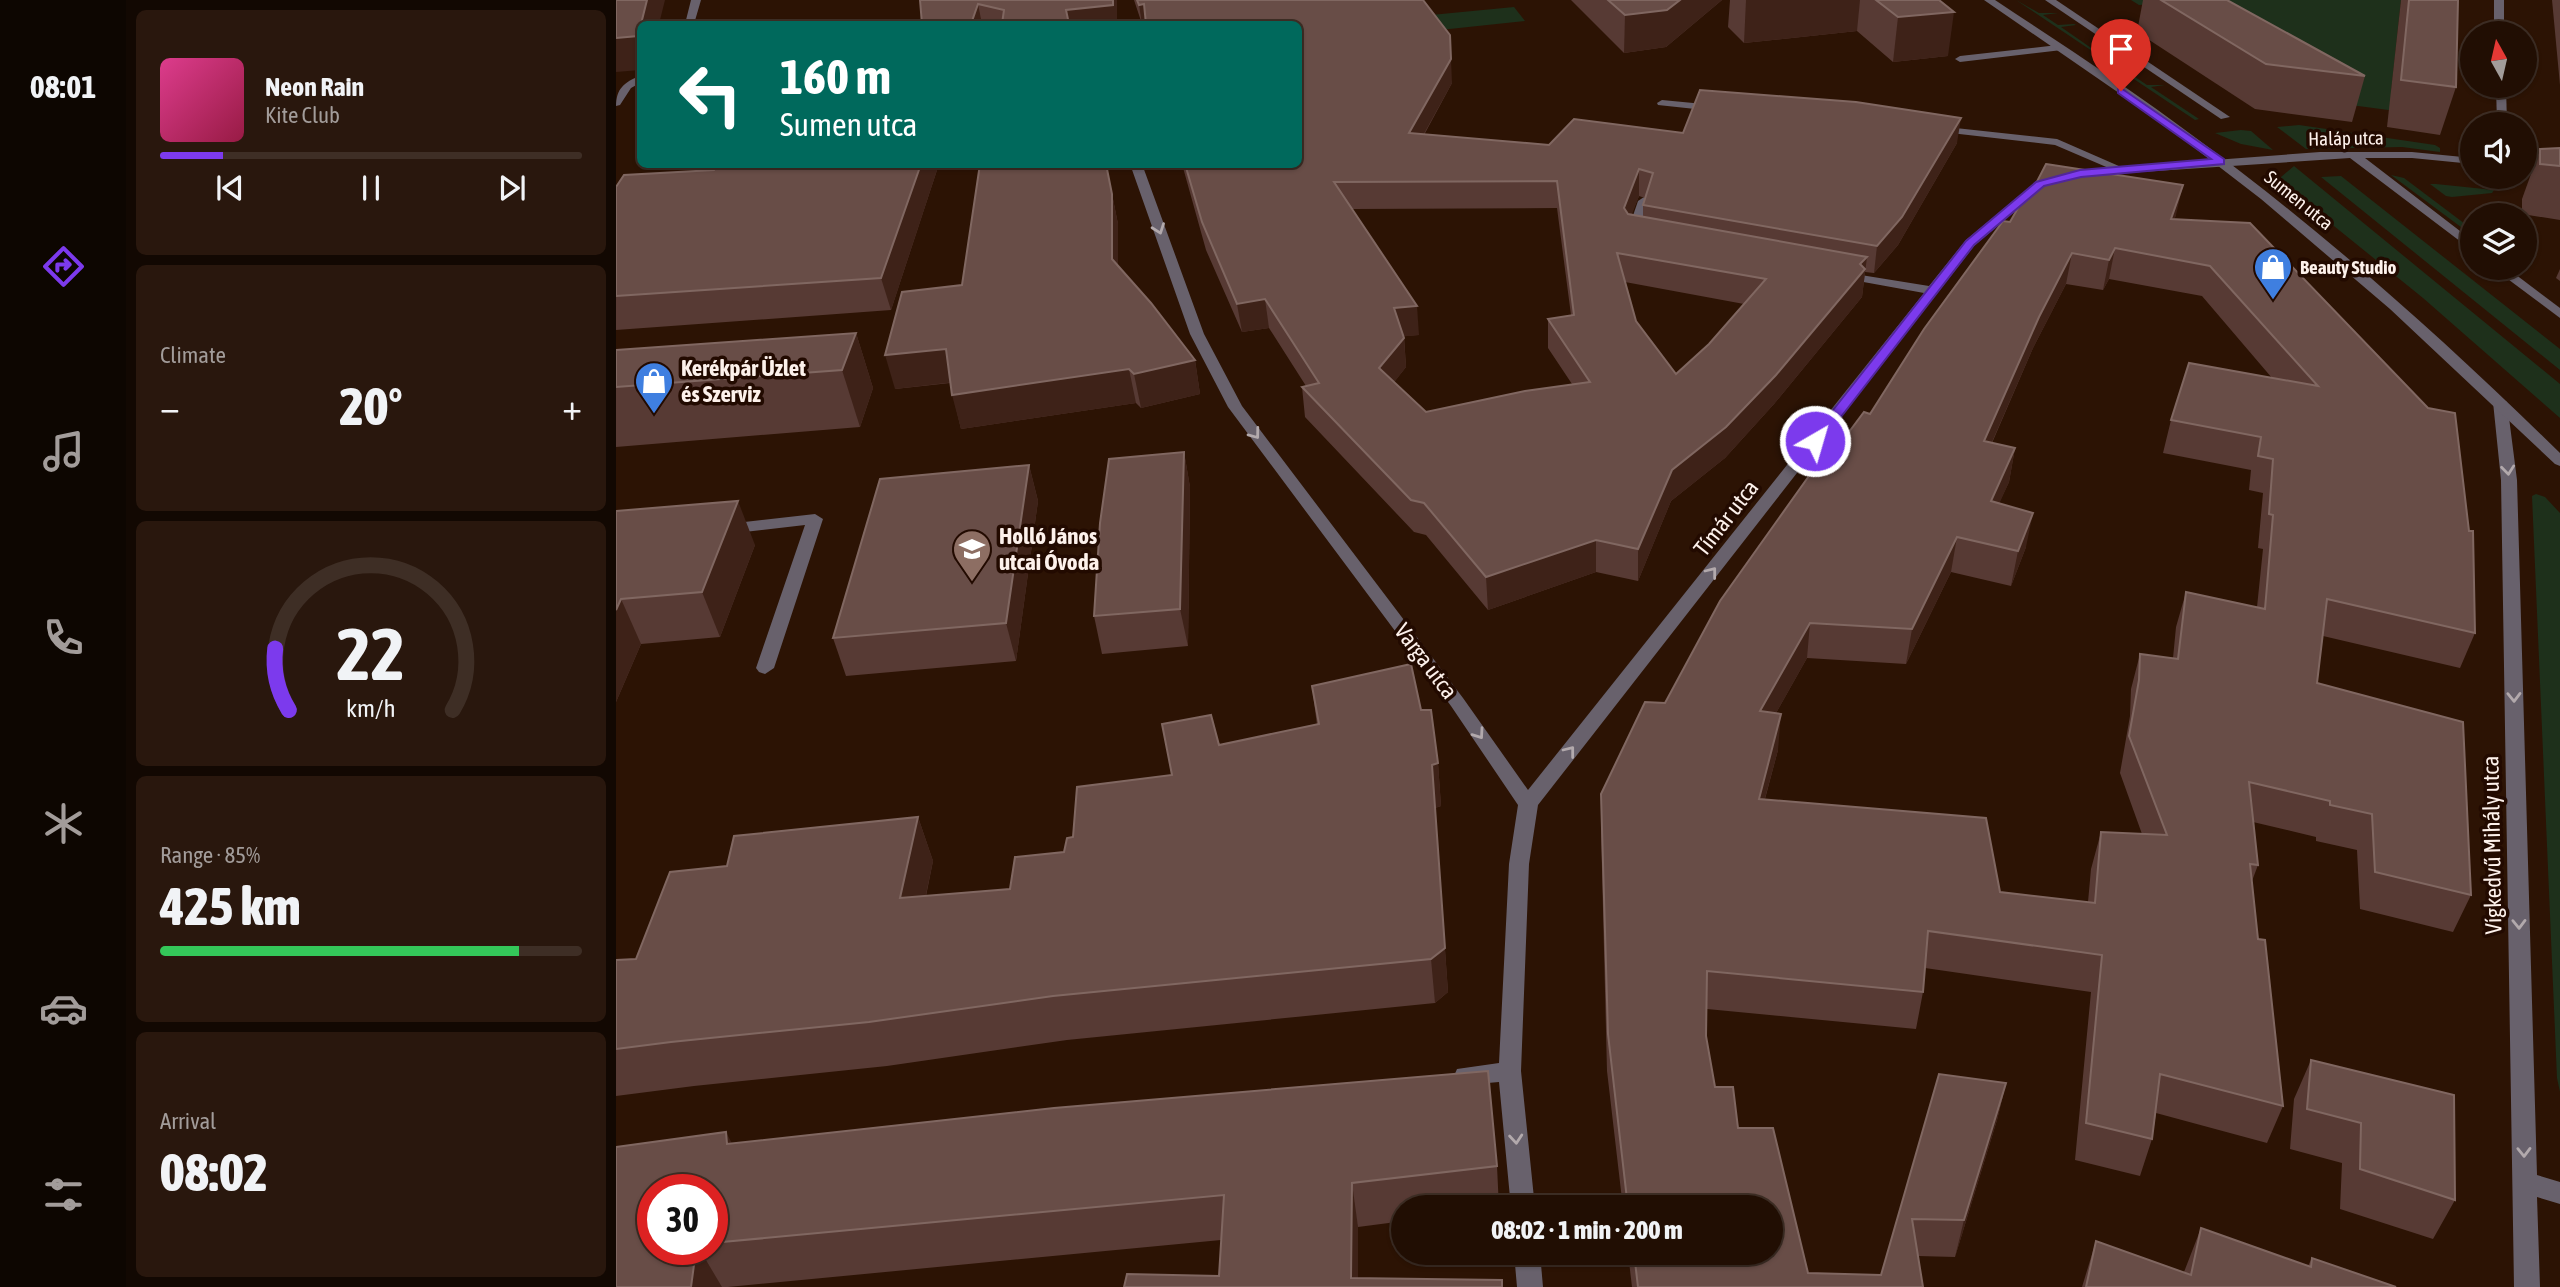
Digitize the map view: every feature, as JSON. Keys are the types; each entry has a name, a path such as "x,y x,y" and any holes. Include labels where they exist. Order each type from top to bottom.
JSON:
{"street":[{"path":"690,21 696,0"},
{"name":"Sumen utca","path":"1989,0 2221,162 2343,261 2500,402 2560,461"},
{"path":"2050,0 2225,117"},
{"path":"2499,0 2499,21"},
{"path":"1960,59 2059,48"},
{"path":"616,78 637,77"},
{"path":"616,103 627,86 637,79"},
{"path":"1662,103 1731,110"},
{"path":"1923,127 2057,142 2122,170"},
{"path":"2353,155 2460,237"},
{"name":"Haláp utca","path":"2221,162 2353,155 2424,155 2460,159"},
{"name":"Tímár utca","path":"1528,804 1970,243 2040,184 2080,173 2221,162"},
{"name":"Varga utca","path":"1137,168 1197,334 1235,407 1457,702 1528,804"},
{"path":"2537,171 2560,174"},
{"path":"1644,201 1632,236 1646,238"},
{"path":"1824,271 1934,291"},
{"path":"2515,280 2560,314"},
{"name":"Vígkedvű Mihály utca","path":"2500,402 2509,480 2527,1287"},
{"path":"709,531 815,519 765,667"},
{"path":"1522,1195 1510,1071 1519,864 1528,804"},
{"path":"1441,1078 1510,1071"},
{"path":"2525,1182 2560,1193"},
{"path":"1528,1265 1530,1287"}],"green space":[{"path":"2016,0 2039,13 2058,13 2043,15 2058,25 2076,25 2061,27 2097,52 2116,52 2101,54 2147,85 2165,85 2151,87 2199,119 2195,120"},
{"path":"2131,0 2401,0 2391,92 2442,99 2441,117 2313,100 2153,4 2139,5"},
{"path":"1514,7 1525,21 1440,30 1431,15"},
{"path":"2299,125 2435,145 2440,148 2440,152 2402,147 2306,149 2277,127"},
{"path":"2251,131 2273,150 2241,144 2215,133"},
{"path":"2294,166 2560,384 2560,418 2423,298 2282,184 2281,177"},
{"path":"2391,175 2404,178 2460,220 2460,226"},
{"path":"2341,176 2460,270 2460,280 2473,280 2560,349 2560,370 2321,177"},
{"path":"2430,184 2460,186 2460,189 2494,190 2492,193 2446,196"},
{"path":"2536,494 2545,497 2560,513 2560,1092 2557,1078 2532,496"}],"building":[{"path":"616,0 647,0 642,21 637,21 637,36 616,38"},
{"path":"920,0 1113,0 1113,5 1066,10 1068,21 1002,21 1004,10 978,4 972,21 922,21"},
{"path":"1137,0 1423,0 1450,35 1451,59 1409,133 1549,145 1574,119 1683,133 1700,90 1856,102 1961,118 1902,217 1877,246 1643,205 1653,173 1639,169 1624,208 1628,214 1867,257 1860,264 1865,269 1776,375 1726,427 1672,470 1638,549 1596,540 1486,577 1424,503 1411,500 1302,387 1319,383 1265,299 1237,304 1202,222 1186,168 1302,168 1302,21 1146,21 1144,4 1139,5","holes":["1557,181 1574,315 1548,319 1590,382 1525,391 1426,412 1379,368 1404,338 1394,308 1417,306 1334,182","1617,253 1766,279 1709,344 1676,374 1636,321"]},
{"path":"1608,0 1680,0 1667,10 1625,15"},
{"path":"1876,0 1939,0 1954,12 1898,17"},
{"path":"2161,0 2227,0 2365,76 2266,64"},
{"path":"2409,0 2458,0 2456,87 2401,80"},
{"path":"2560,148 2560,166 2540,164 2540,149"},
{"path":"2046,164 2183,185 2171,219 2250,223 2428,408 2455,413 2469,531 2473,531 2475,633 2327,599 2317,683 2463,722 2471,895 2375,872 2372,814 2249,782 2258,865 2250,864 2258,939 2265,940 2283,1106 2160,1074 2152,1139 2086,1123 2102,955 1928,931 1923,992 1707,971 1706,1036 1715,1087 1733,1087 1738,1128 1773,1128 1808,1273 1881,1275 1939,1074 2006,1083 1964,1220 1912,1219 1923,1287 1638,1287 1635,1265 1783,1265 1783,1195 1627,1195 1608,1034 1601,794 1645,702 1665,703 1720,601 1821,459 1828,460 1864,412 1870,414 1924,329 2003,221 2010,222 2026,194 2030,195","holes":["2115,248 2210,266 2318,386 2189,363 2171,420 2261,437 2258,456 2273,459 2269,514 2273,515 2265,609 2186,592 2178,659 2140,654 2139,680 2129,736 2167,835 2101,832 2095,903 2000,892 1986,818 1759,799 1781,714 1760,711 1810,623 1912,629 1957,537 2018,551 2033,513 1991,501 2015,448 1984,441 2039,317 2072,253 2109,260"]},
{"path":"920,168 881,278 616,296 616,187 624,175 714,170"},
{"path":"979,168 1107,168 1112,194 1112,259 1151,303 1195,360 1134,374 1129,369 952,395 946,349 885,355 902,292 962,285"},
{"path":"856,333 842,370 616,387 616,350"},
{"path":"1184,452 1180,609 1094,616 1100,523 1109,459"},
{"path":"1029,465 1006,623 833,638 880,479"},
{"path":"738,501 702,592 621,599 616,610 616,511"},
{"path":"1411,664 1421,710 1431,710 1438,763 1432,765 1445,948 1431,959 1053,996 869,1022 616,1049 616,960 636,959 670,872 727,866 734,836 918,817 900,898 1010,889 1015,857 1064,852 1067,838 1073,837 1077,787 1172,775 1162,724 1211,715 1219,745 1319,724 1312,686"},
{"path":"2311,1060 2454,1095 2455,1200 2360,1169 2361,1123 2307,1109"},
{"path":"1488,1071 1497,1166 1352,1183 1351,1278 1502,1280 1502,1287 1124,1287 1127,1274 1219,1276 1224,1195 728,1242 728,1174 637,1174 637,1265 694,1265 691,1287 616,1287 616,1147 726,1132 727,1144 1054,1108"},
{"path":"2201,1228 2311,1267 2312,1258 2396,1287 2086,1287 2096,1241 2191,1275"}],"place":[{"name":"Beauty Studio","path":"2273,301"},
{"name":"Kerékpár Üzlet és Szerviz","path":"654,415"},
{"name":"Holló János utcai Óvoda","path":"972,583"}],"route":[{"path":"1815,441 1970,243 2040,184 2080,173 2221,162 2121,91"}]}
